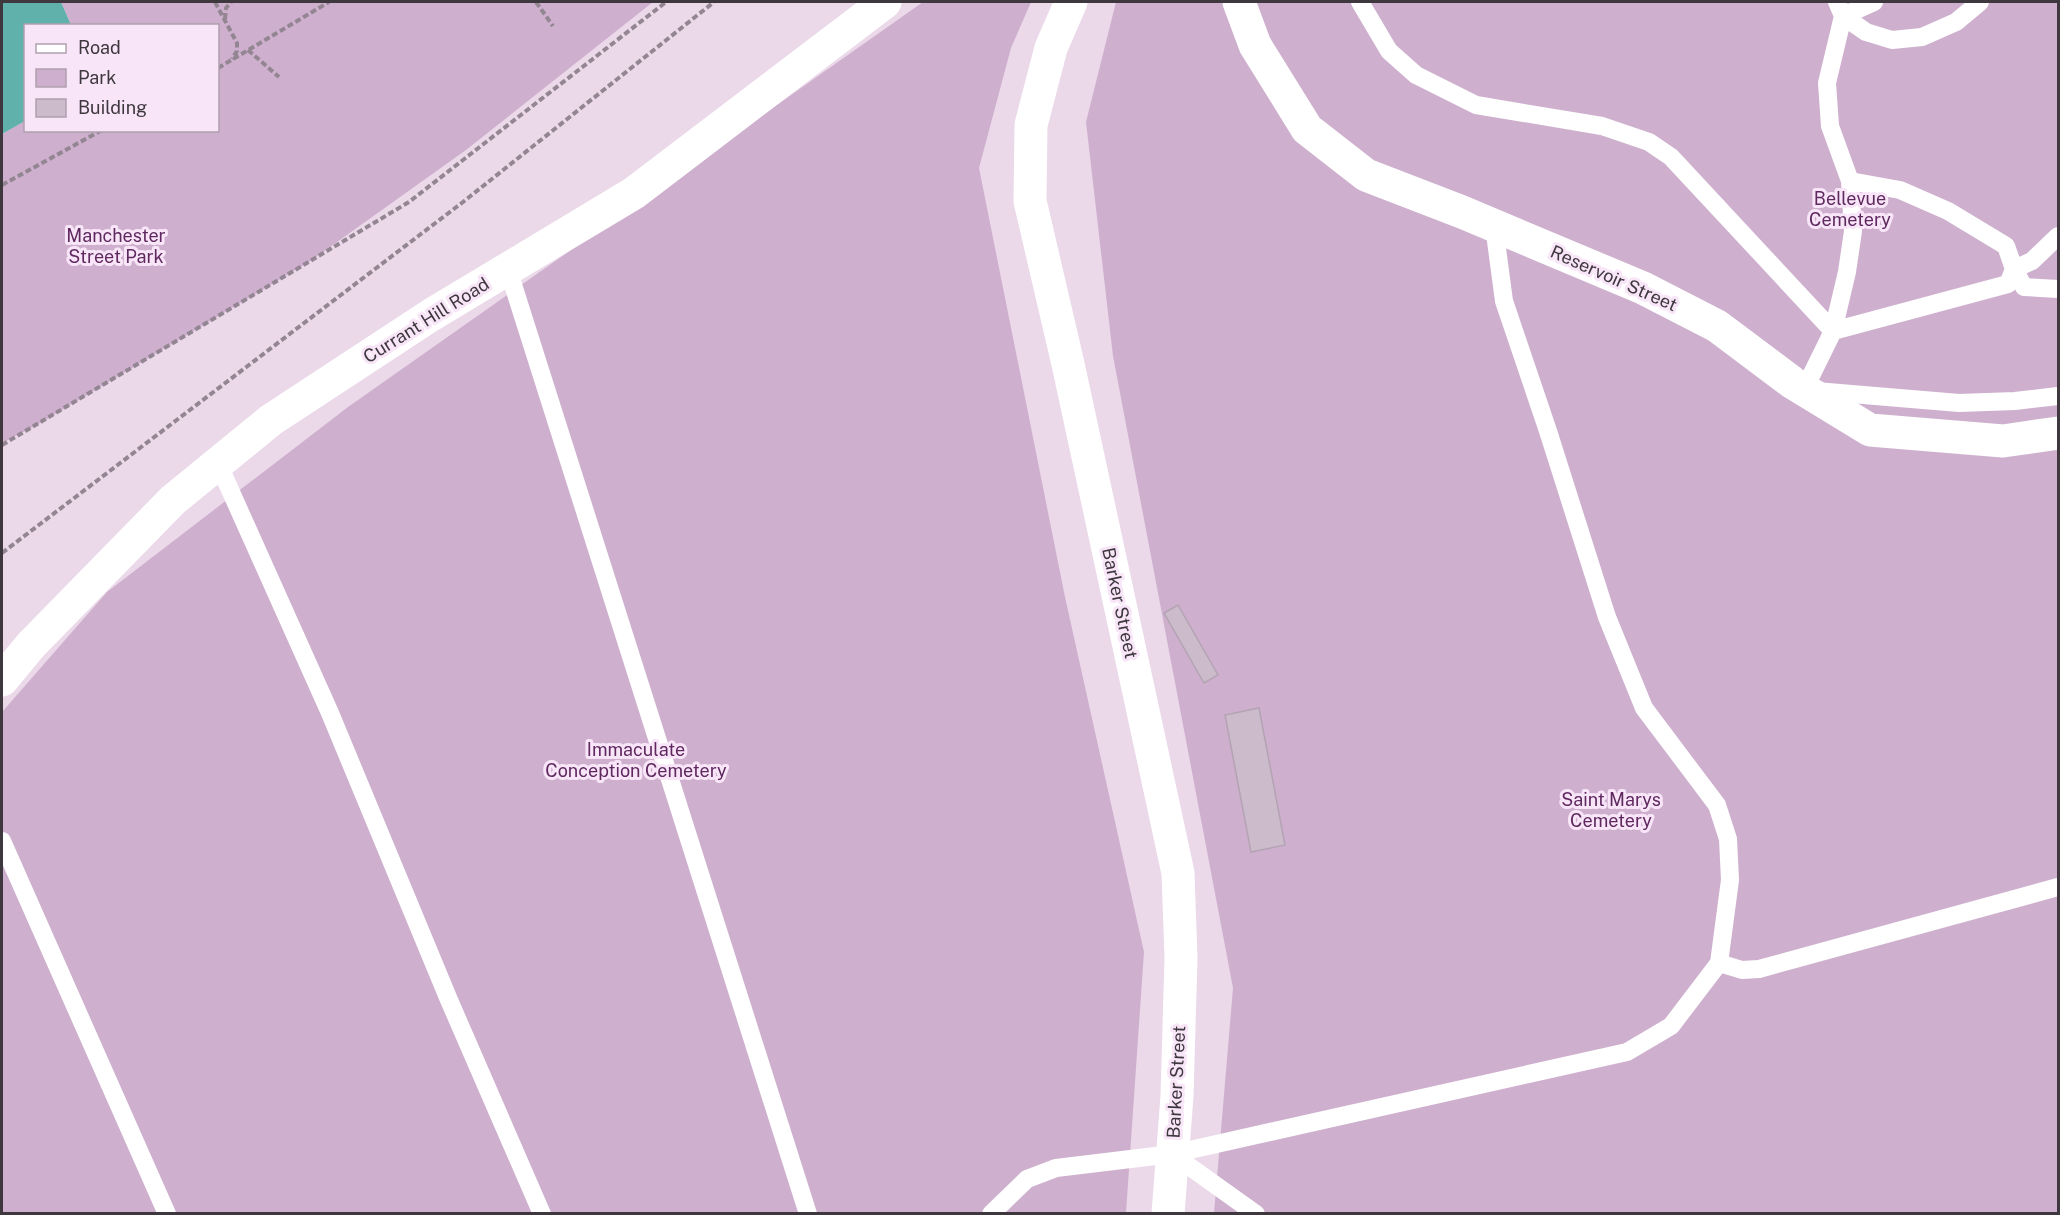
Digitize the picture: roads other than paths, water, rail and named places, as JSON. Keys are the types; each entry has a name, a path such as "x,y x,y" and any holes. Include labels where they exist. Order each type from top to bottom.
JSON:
{"main road":[{"name":"Currant Hill Road","path":"2,680 31,645 173,500 271,420 431,315 634,193 885,2"},
{"name":"Barker Street","path":"1071,2 1051,48 1031,125 1030,201 1071,376 1178,873 1181,958 1177,1096 1168,1214"},
{"name":"Reservoir Street","path":"1239,2 1255,45 1307,129 1366,175 1643,288 1717,326 1804,390 1870,430 2003,441 2058,433"}],"lane":[{"path":"1360,2 1389,51 1416,75 1476,105 1602,126 1648,142 1671,157 1833,331"},
{"path":"1840,9 1874,2"},
{"path":"1840,9 1866,32 1892,40 1922,37 1956,22 1980,2"},
{"path":"1840,9 1827,83 1830,126 1850,181 1853,231 1848,272 1833,331 1804,390 1959,403 2015,401 2058,396"},
{"path":"1850,181 1900,190 1948,211 2006,246 2014,269 2024,287 2058,289"},
{"path":"991,1214 1027,1179 1056,1168 1172,1154 1627,1052 1671,1026 1719,963 1730,880 1728,839 1717,805 1644,708 1607,617 1504,301 1494,226"},
{"path":"1833,331 2008,284 2014,269 2032,261 2058,237"},
{"path":"508,268 808,1214"},
{"path":"218,463 330,712 444,989 542,1214"},
{"path":"2,841 167,1214"},
{"path":"1719,963 1742,970 1759,969 2058,887"},
{"path":"1172,1154 1256,1214"}],"park label":[{"name":"Bellevue Cemetery","path":"1850,208"},
{"name":"Manchester Street Park","path":"116,245"},
{"name":"Immaculate Conception Cemetery","path":"636,759"},
{"name":"Saint Marys Cemetery","path":"1611,809"}]}
